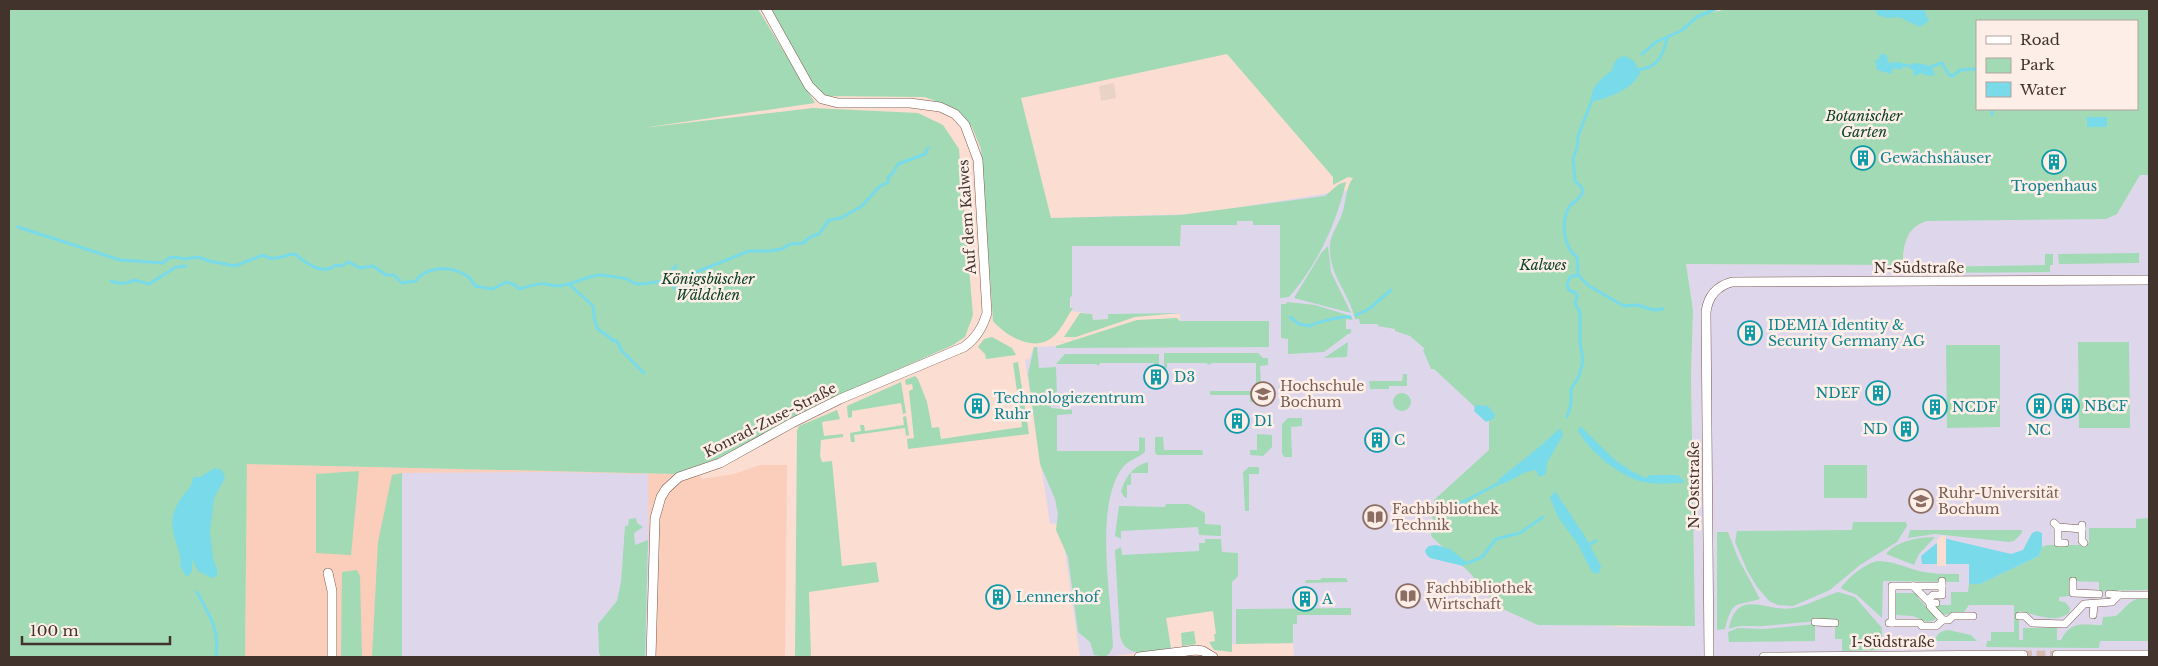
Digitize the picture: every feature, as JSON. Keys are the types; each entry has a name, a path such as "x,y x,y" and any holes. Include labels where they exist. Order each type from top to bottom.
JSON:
{"street":[{"name":"Auf dem Kalwes","path":"766,9 810,86 822,99 838,103 910,103 940,107 955,114 965,125 978,160 987,313 984,325"},
{"name":"N-Südstraße","path":"1706,312 1712,295 1724,284 1732,282 2149,280"},
{"name":"N-Oststraße","path":"1706,312 1709,657"},
{"name":"Konrad-Zuse-Straße","path":"650,657 655,518 661,497 672,482 686,474 720,463 840,399 964,347 977,335 984,325"},
{"path":"2065,543 2058,543 2056,525 2082,527 2082,542 2084,543"},
{"path":"328,573 332,591 332,657"},
{"path":"2073,581 2073,593 2099,594"},
{"path":"1933,603 1930,598 1933,595 1942,595 1942,584 1913,586 1890,584 1890,623 1936,626 1943,620 1949,620 1952,616 1973,616"},
{"path":"1913,586 1933,603"},
{"path":"2109,594 2149,595"},
{"path":"2019,616 2025,616 2032,624 2065,624 2084,604 2112,602 2119,595"},
{"path":"1933,603 1930,606 1943,620"},
{"path":"2094,604 2094,615"},
{"path":"1815,622 1831,625"},
{"path":"1139,657 1196,650 1203,651 1213,657"},
{"name":"I-Südstraße","path":"1764,657 2023,655"},
{"path":"2057,655 2149,655"}],"shaded area":[{"path":"1114,83 1116,98 1101,101 1099,86"},
{"path":"2140,175 2149,175 2149,657 1294,657 1293,643 1232,644 1221,641 1232,554 1158,565 1171,648 1107,657 1080,657 1061,523 1050,524 1025,360 1029,359 1034,347 1056,346 1180,326 1180,314 1108,314 1108,319 1093,320 1092,314 1071,311 1070,298 1046,218 1198,214 1341,191 1385,186 1479,333 1521,615 1619,627 1695,626 1691,376 1693,310 1686,264 1903,265 1905,241 1913,227 1919,223 1927,221 2117,214"},
{"path":"247,464 674,474 695,466 702,479 734,474 760,465 787,465 785,657 245,657"},
{"path":"549,472 648,474 650,657 402,657 402,473"}],"green space":[{"name":"Königsbüscher Wäldchen","path":"9,9 758,9 815,103 642,128 813,108 918,113 943,125 959,149 973,315 965,337 953,345 813,407 722,457 674,474 247,464 245,657 9,657"},
{"path":"769,9 1714,9 1709,13 1727,9 2149,9 2149,175 2140,175 2117,214 2106,219 1927,221 1910,232 1905,244 1903,265 1686,264 1693,310 1691,376 1695,626 1538,625 1498,607 1470,573 1431,536 1434,500 1489,450 1489,420 1434,369 1431,369 1423,350 1425,349 1410,336 1395,331 1395,329 1378,326 1378,324 1360,324 1359,319 1355,319 1335,273 1330,254 1331,239 1342,215 1348,189 1353,178 1348,177 1333,185 1333,177 1227,54 1021,98 1051,218 1180,215 1325,196 1339,184 1346,182 1337,213 1325,243 1309,271 1289,297 1280,298 1280,225 1253,225 1253,221 1237,221 1237,225 1181,225 1180,246 1072,246 1072,295 1070,298 1070,308 1073,308 1055,335 1047,341 1039,343 1022,341 1006,333 993,321 981,149 972,127 956,109 925,97 824,96 812,86"},
{"path":"1328,246 1331,272 1351,313 1294,298 1322,252"},
{"path":"2139,253 2139,263 2059,264 2058,254"},
{"path":"2045,254 2053,254 2053,265 2050,265 2050,272 1926,273 1926,267 2045,265"},
{"path":"1287,302 1315,305 1351,316 1353,320 1346,319 1346,329 1351,329 1351,333 1324,352 1288,354 1288,339 1281,338 1281,304 1286,304"},
{"path":"1080,313 1092,314 1093,320 1108,319 1108,314 1180,313 1135,317 1076,337 1064,337"},
{"path":"1177,318 1180,321 1269,321 1269,347 1056,348 1056,346 1137,320"},
{"path":"992,337 1012,348 1016,355 986,359 985,354 978,347 984,339"},
{"path":"1348,342 1347,357 1324,358"},
{"path":"2078,342 2129,342 2130,428 2079,428"},
{"path":"1946,345 2000,345 2000,427 1947,428"},
{"path":"1034,347 1037,347 1039,368 1056,367 1057,398 1051,398 1051,408 1072,410 1072,414 1057,415 1057,451 1139,451 1139,437 1145,438 1145,452 1123,467 1114,484 1109,505 1106,529 1106,554 1113,647 1105,657 1094,655 1090,642 1078,632 1068,557 1056,530 1058,514 1055,499 1040,464 1028,374"},
{"path":"1164,353 1258,353 1263,358 1268,358 1268,365 1260,366 1261,385 1268,385 1268,400 1266,403 1266,395 1255,395 1255,402 1250,402 1250,395 1210,395 1210,391 1256,391 1256,363 1211,363 1210,365 1206,363 1167,363 1167,368 1164,369"},
{"path":"1065,354 1159,354 1159,369 1155,369 1154,363 1100,363 1099,366 1096,364 1056,364"},
{"path":"1018,362 1029,434 908,449 907,439 914,438 909,391 913,389 912,384 906,385 905,380 915,376 918,379 927,402 932,428 939,427 941,439 1022,427 1013,363"},
{"path":"1403,374 1407,374 1407,386 1389,386 1389,389 1370,389 1369,381 1402,381"},
{"path":"901,382 906,413 903,414 901,403 852,411 852,417 848,418 847,406"},
{"path":"1288,382 1349,382 1349,389 1279,390 1279,385 1287,385"},
{"path":"1402,393 1408,396 1411,402 1408,408 1402,411 1396,408 1393,402 1396,396"},
{"path":"837,410 840,419 822,422 824,436 843,434 843,437 821,440 820,456 822,462 832,461 842,566 876,562 879,582 809,592 811,657 795,657 797,431 799,426"},
{"path":"906,416 909,435 906,436 905,428 854,435 855,442 851,442 850,433 861,431 860,425 864,425 865,431 904,425 903,417"},
{"path":"1288,418 1302,418 1302,426 1291,427 1292,457 1284,457 1282,453 1282,424"},
{"path":"1257,434 1272,435 1272,447 1263,456 1250,455 1250,450 1257,450"},
{"path":"1155,437 1163,437 1164,450 1202,450 1203,455 1157,455 1155,452"},
{"path":"1148,462 1148,473 1131,473 1131,485 1127,485 1127,498 1124,497 1121,491 1128,476 1134,469 1138,466"},
{"path":"1824,465 1867,465 1867,498 1824,498"},
{"path":"1249,467 1259,467 1259,474 1249,474 1249,511 1245,511 1243,472"},
{"path":"359,471 351,555 316,553 316,474"},
{"path":"402,473 402,657 372,657 378,542 392,475"},
{"path":"1166,504 1189,504 1205,513 1205,524 1221,525 1221,536 1199,535 1198,527 1121,531 1121,539 1115,536 1119,506 1165,507"},
{"path":"636,518 637,523 643,527 634,533 635,545 648,540 645,657 601,657 599,653 598,624 617,601 621,582 625,526 628,526 629,519"},
{"path":"2149,518 2149,590 2099,591 2099,582 2069,581 2069,596 2059,597 2059,601 2065,602 2070,608 2069,613 2058,618 2051,618 2019,611 2019,640 2023,640 2023,628 2057,628 2057,640 2061,640 2073,626 2083,624 2102,625 2103,617 2116,616 2134,600 2149,598 2149,641 2100,641 2099,648 1986,647 1987,641 1991,641 1991,632 2014,632 2014,605 1969,605 1964,612 1942,615 1934,605 1951,605 1951,592 1968,592 1969,584 1980,584 2039,556 2042,547 2047,545 2084,545 2089,543 2089,528 2136,528 2136,519"},
{"path":"1853,522 1906,522 1907,526 1897,542 1860,565 1830,590 1793,606 1778,605 1769,601 1757,587 1747,570 1735,542 1737,531 1852,530"},
{"path":"1910,530 2022,530 2022,533 2014,541 2009,542 1935,534 1908,538"},
{"path":"1717,532 1728,532 1738,558 1760,599 1740,604 1733,608 1725,629 1717,630"},
{"path":"1935,537 1919,554 1914,565 1886,554 1902,543"},
{"path":"1205,539 1221,539 1222,552 1238,553 1238,576 1232,582 1232,652 1214,650 1209,642 1215,641 1214,634 1216,634 1213,611 1166,618 1171,648 1148,652 1128,649 1123,644 1120,636 1115,550 1121,547 1122,555 1199,551 1199,543 1205,543"},
{"path":"1877,561 1893,563 1924,572 1959,574 1959,582 1883,581 1882,618 1857,595 1841,587 1857,571"},
{"path":"357,570 360,576 362,657 341,657 342,572"},
{"path":"1322,578 1346,578 1348,582 1305,583 1306,580 1320,580"},
{"path":"1838,592 1855,597 1882,628 1882,650 1842,651 1842,639 1835,639 1835,620 1742,626 1729,629 1738,608 1746,605 1754,604 1783,609 1793,608"},
{"path":"1895,593 1918,593 1918,598 1936,617 1935,620 1927,622 1913,616 1896,615"},
{"path":"1351,608 1351,615 1297,615 1297,624 1293,624 1293,643 1236,644 1236,609"},
{"path":"1815,624 1815,641 1729,642 1728,632 1738,628 1764,629"},
{"path":"1948,630 1971,635 1977,641 1935,641 1939,633"},
{"path":"1194,631 1196,644 1182,646 1181,633"}],"water":[{"path":"1875,9 1924,9 1929,21 1920,27 1899,17 1887,18 1878,15"},
{"path":"1886,54 1889,63 1901,62 1903,67 1901,70 1895,68 1892,70 1892,74 1877,70 1875,60 1880,59 1879,55"},
{"path":"1625,56 1634,61 1640,73 1636,79 1625,89 1591,102 1594,87 1612,70 1617,59"},
{"path":"1916,63 1930,67 1935,75 1928,76 1921,73 1913,75 1914,71 1909,68 1911,64"},
{"path":"2087,117 2107,117 2107,127 2087,127"},
{"path":"1475,405 1488,406 1495,415 1493,419 1486,422 1474,411"},
{"path":"1580,426 1615,460 1633,472 1646,478 1650,475 1678,475 1684,481 1683,483 1644,482 1630,477 1604,461 1590,447 1578,431"},
{"path":"1560,428 1563,435 1547,463 1546,474 1539,477 1536,470 1526,472 1503,484 1498,483 1499,479"},
{"path":"215,468 222,470 225,478 214,498 210,531 217,576 212,578 198,571 192,559 192,571 187,577 181,566 173,530 174,511 191,485 193,477 200,477"},
{"path":"1555,491 1586,538 1601,566 1599,574 1592,572 1577,543 1558,517 1550,498"},
{"path":"2037,531 2042,533 2042,547 2039,556 1980,584 1969,584 1969,564 1922,564 1921,556 1943,538 2011,554 2023,550 2032,533"},
{"path":"1436,545 1450,549 1468,563 1463,566 1430,558 1425,550 1429,546"}],"pier":[{"path":"1942,535 1946,536 1946,566 1937,566 1937,540"}],"waterway":[{"path":"1642,54 1656,42 1681,31 1697,17 1716,9"},
{"path":"1638,70 1650,67 1658,60 1667,38"},
{"path":"1930,67 1942,63 1949,75 1953,76 1960,70 1976,69"},
{"path":"1903,65 1909,66"},
{"path":"1567,417 1571,404 1571,389 1579,376 1583,361 1580,342 1580,313 1575,303 1576,293 1569,290 1567,285 1570,277 1578,275 1577,257 1572,253 1566,241 1564,227 1566,213 1569,207 1580,197 1582,191 1575,181 1573,159 1577,148 1578,136 1592,100"},
{"path":"1992,110 1992,115"},
{"path":"18,227 120,260 163,263 169,258 184,259 198,257 235,266 263,255 275,258 295,254 320,269 331,268 336,265 341,266 349,262 360,268 373,266 386,275 394,275 402,283 416,281 429,271 447,269 464,274 471,279 475,286 493,289 506,282 515,285 519,289 539,284 561,286 601,275 627,279 637,284 662,282 672,285 677,290 694,273 749,251 782,249 790,244 803,243 810,237 819,234 829,220 841,218 862,206 879,187 888,182 888,177 898,164 925,154 928,148"},
{"path":"111,281 123,283 134,280 149,284 176,267 186,266"},
{"path":"661,282 676,266"},
{"path":"1578,275 1589,286 1624,306 1637,305 1654,310 1663,309"},
{"path":"569,284 593,306 597,328 612,340 617,341 622,351 644,373"},
{"path":"1356,315 1369,309 1391,290"},
{"path":"1290,317 1299,324 1310,326 1342,317 1350,317"},
{"path":"1442,513 1501,482"},
{"path":"1468,563 1482,557 1496,539 1520,533 1543,517"},
{"path":"1588,545 1596,541"},
{"path":"197,592 215,630 216,657"}],"tunnel":[{"path":"2023,655 2057,655"}],"place":[{"name":"Gewächshäuser","path":"1863,158"},
{"name":"Tropenhaus","path":"2054,162"},
{"name":"IDEMIA Identity & Security Germany AG","path":"1750,333"},
{"name":"D3","path":"1156,377"},
{"name":"NDEF","path":"1878,393"},
{"name":"Hochschule Bochum","path":"1263,394"},
{"name":"Technologiezentrum Ruhr","path":"977,406"},
{"name":"NC","path":"2039,406"},
{"name":"NBCF","path":"2067,406"},
{"name":"NCDF","path":"1935,407"},
{"name":"D1","path":"1237,421"},
{"name":"ND","path":"1906,429"},
{"name":"C","path":"1377,440"},
{"name":"Ruhr-Universität Bochum","path":"1921,501"},
{"name":"Fachbibliothek Technik","path":"1375,517"},
{"name":"Fachbibliothek Wirtschaft","path":"1408,596"},
{"name":"Lennershof","path":"998,597"},
{"name":"A","path":"1305,599"}],"park label":[{"name":"Botanischer Garten","path":"1864,124"},
{"name":"Kalwes","path":"1543,265"}]}
